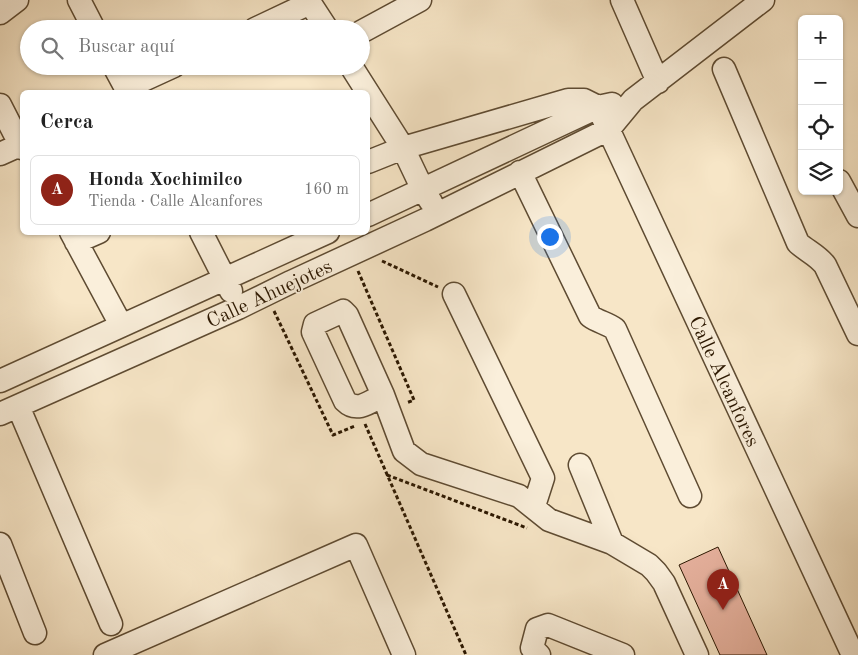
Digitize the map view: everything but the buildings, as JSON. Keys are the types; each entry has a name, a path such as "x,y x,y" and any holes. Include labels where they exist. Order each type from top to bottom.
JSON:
{"street":[{"path":"0,13 17,0"},
{"path":"79,0 89,20"},
{"path":"370,27 420,0"},
{"path":"622,0 658,82"},
{"name":"Calle Ahuejotes","path":"5,411 238,308 439,213 608,129 633,100 763,0"},
{"path":"273,20 309,2 321,20"},
{"path":"724,69 798,243 809,253 817,256 824,265 858,334"},
{"path":"119,75 127,90 156,75"},
{"path":"357,75 366,90"},
{"path":"370,96 403,148 423,190 439,213"},
{"path":"370,161 403,148 568,100 584,100 598,107"},
{"name":"Calle Ahuejotes","path":"370,214 598,107 633,100"},
{"path":"0,105 20,143"},
{"name":"Calle Alcanfores","path":"598,107 853,655"},
{"path":"0,154 20,148"},
{"path":"520,172 590,316 598,322 608,324 615,329 690,496"},
{"path":"843,188 858,216"},
{"path":"203,235 238,308"},
{"name":"Calle Ahuejotes","path":"0,381 321,235"},
{"path":"74,237 121,325"},
{"path":"454,294 543,478 534,506"},
{"path":"383,395 404,451 421,464 519,496 534,506 549,520 612,543 649,565 664,583 697,655"},
{"path":"5,411 111,624"},
{"path":"580,465 612,543"},
{"path":"0,544 35,633"},
{"path":"105,655 356,545 404,655"},
{"path":"539,655 532,648 537,629 548,625 623,655"}],"path":[{"path":"377,259 454,294"},
{"path":"364,422 466,655"}],"place":[{"name":"Honda Xochimilco","path":"723,610"}]}
